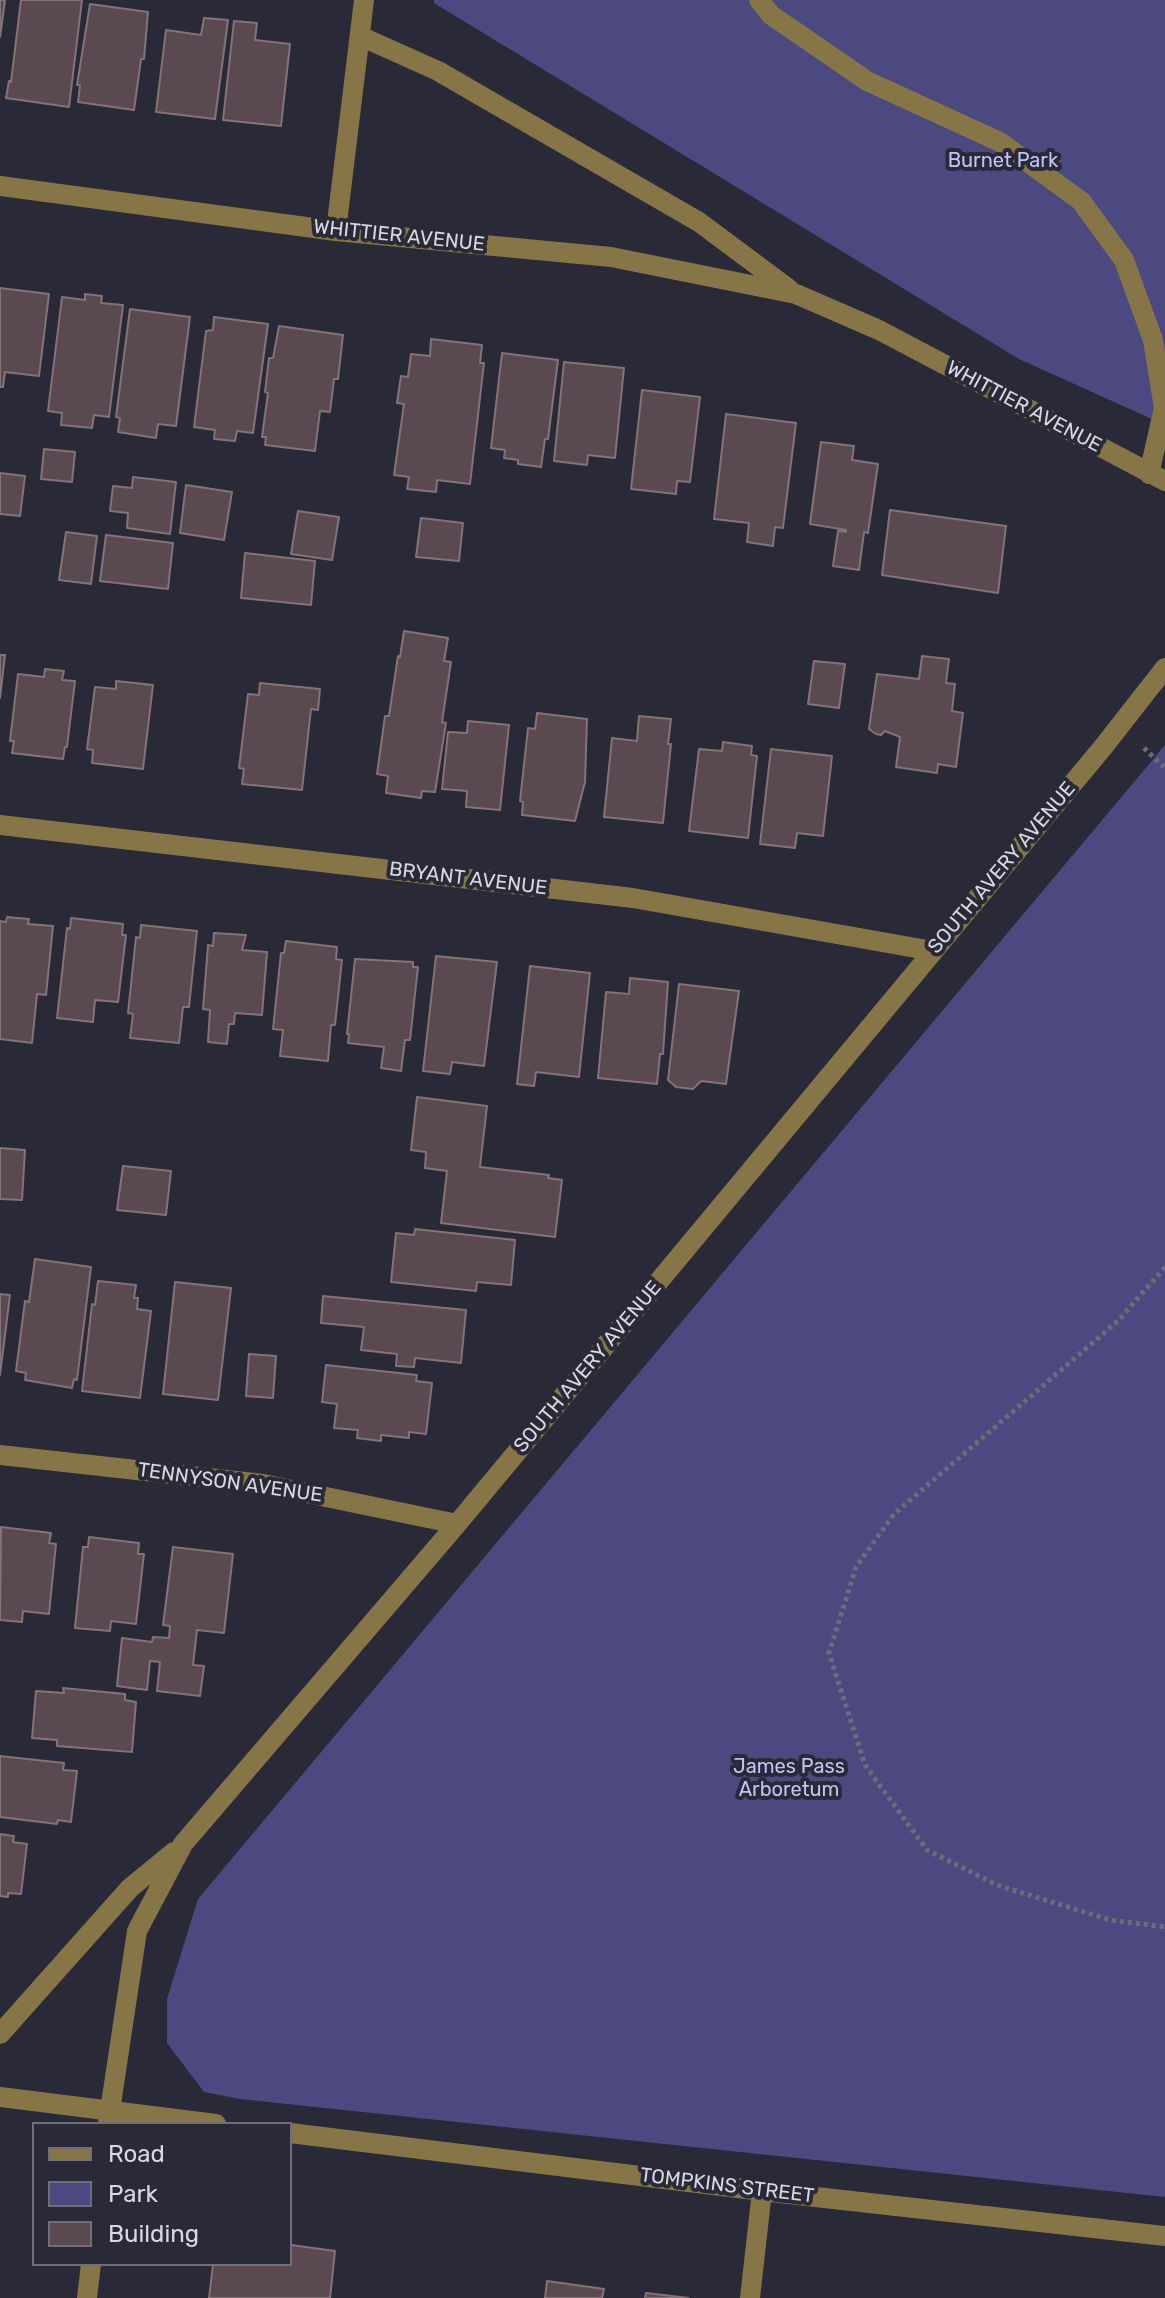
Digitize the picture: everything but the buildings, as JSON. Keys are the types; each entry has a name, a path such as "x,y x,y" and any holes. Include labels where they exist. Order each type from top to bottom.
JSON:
{"street":[{"path":"336,231 364,0"},
{"path":"759,0 771,15 867,81 1000,142 1081,201 1124,260 1153,340 1164,408 1157,478"},
{"name":"WHITTIER AVENUE","path":"360,36 438,71 699,222 796,294"},
{"name":"WHITTIER AVENUE","path":"0,186 336,231 611,257 796,294 879,330 1157,478"},
{"name":"SOUTH AVERY AVENUE","path":"109,2118 137,1931 183,1844 457,1524 1165,668"},
{"name":"BRYANT AVENUE","path":"0,825 633,898 933,951"},
{"name":"TENNYSON AVENUE","path":"0,1455 263,1484 457,1524"},
{"path":"0,2034 130,1888 183,1844"},
{"path":"0,2097 109,2118 180,2122"},
{"name":"TOMPKINS STREET","path":"292,2133 762,2191 1165,2236"},
{"path":"750,2298 762,2191"},
{"path":"87,2298 91,2266"}],"path":[{"path":"1165,1267 1118,1321 894,1514 856,1567 829,1653 865,1765 927,1850 997,1885 1110,1920 1165,1927"}],"green space":[{"name":"Burnet Park","path":"434,0 1165,0 1165,425 1019,359 434,3"},
{"name":"James Pass Arboretum","path":"1165,745 1165,2197 240,2099 204,2092 167,2043 167,1999 198,1899"}]}
